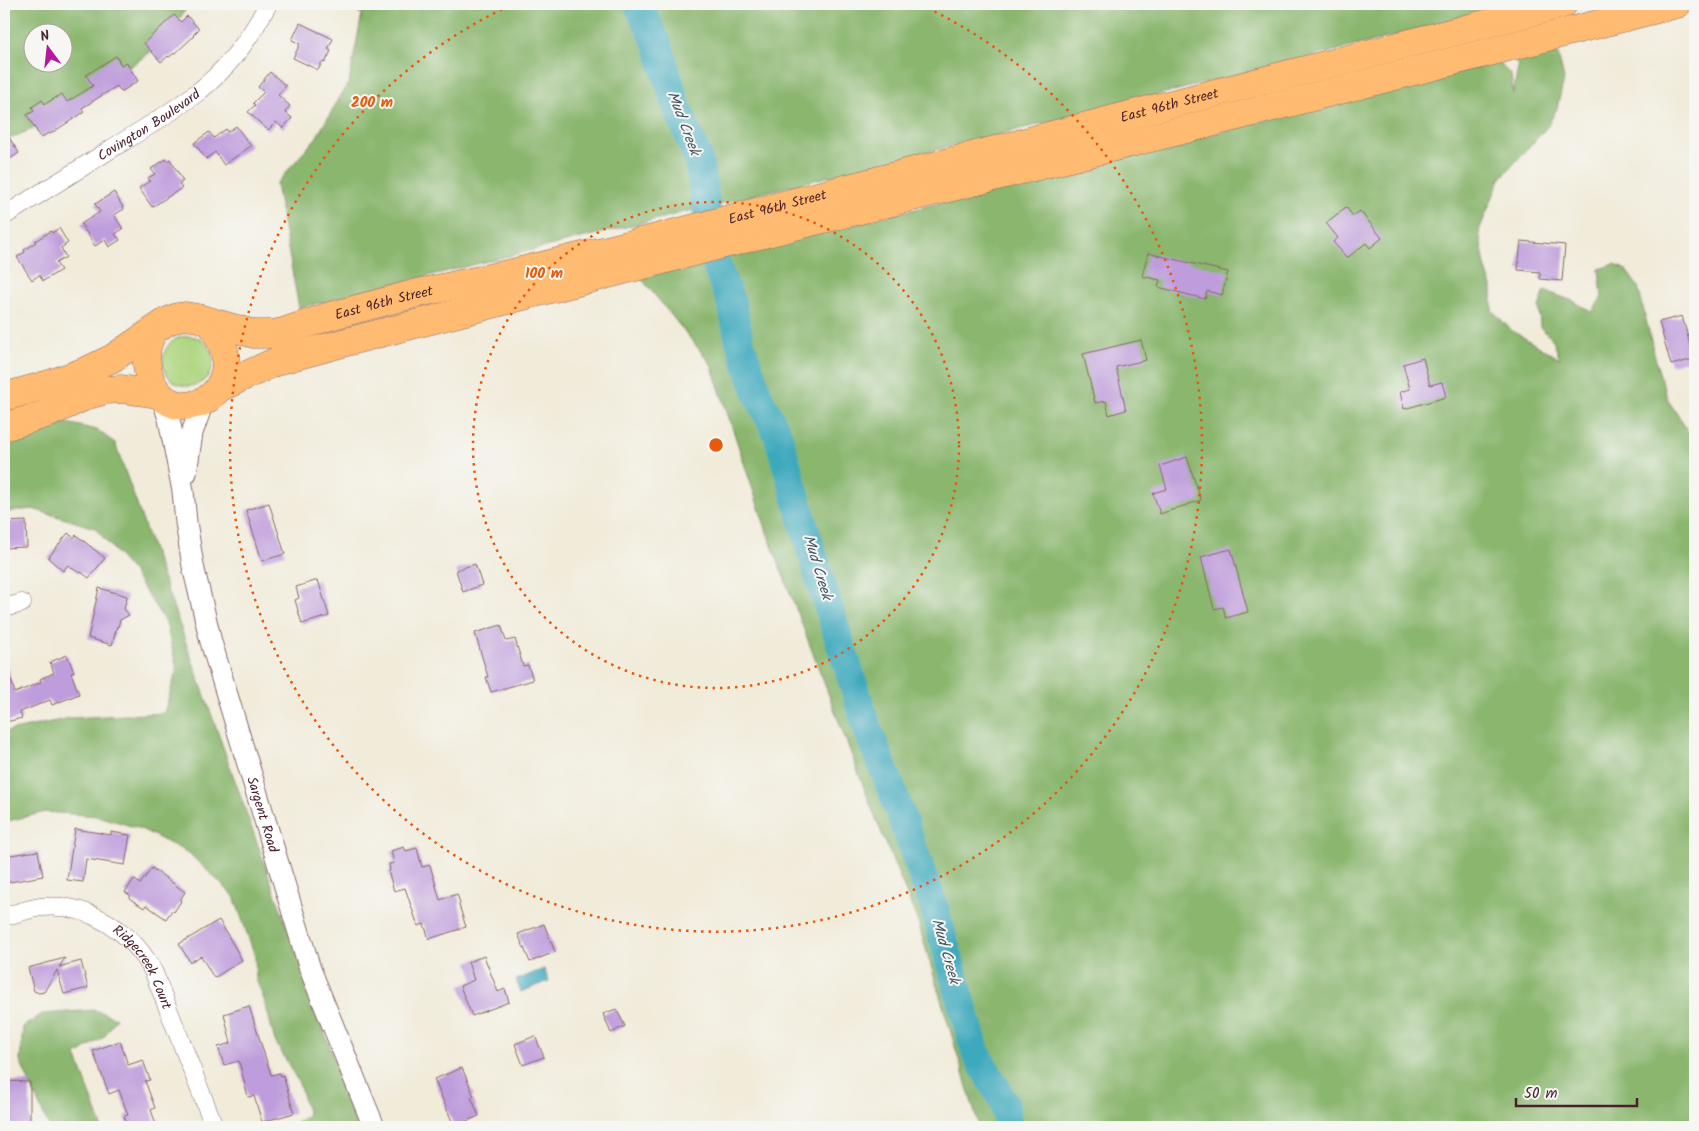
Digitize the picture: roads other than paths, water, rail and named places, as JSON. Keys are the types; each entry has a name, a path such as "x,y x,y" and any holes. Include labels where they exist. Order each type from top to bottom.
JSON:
{"main road":[{"name":"East 96th Street","path":"4,427 49,412 100,391 122,389 160,396 185,405 211,395 264,366 655,250 768,221 1563,4"},
{"name":"East 96th Street","path":"768,221 1171,133 1677,4"},
{"name":"East 96th Street","path":"4,397 86,371 112,358 172,319 185,316 248,333 274,334 330,316 414,294 546,265 655,250"},
{"path":"211,322 224,348 225,355 224,374 211,395"},
{"path":"154,331 147,341 145,350 150,377 160,396"}],"street":[{"name":"Covington Boulevard","path":"4,216 195,95 224,68 241,48 257,25 268,4"},
{"name":"Sargent Road","path":"183,491 192,433 211,395"},
{"name":"Sargent Road","path":"160,396 169,419 183,491 192,566 216,659 310,970 374,1127"},
{"path":"4,608 22,603"},
{"name":"Ridgecreek Court","path":"4,917 40,907 75,910 110,924 133,942 143,954 154,973 211,1118"}],"water":[{"path":"544,969 549,981 521,992 516,980"}],"waterway":[{"name":"Mud Creek","path":"638,4 658,45 675,102 698,158 716,264 732,305 740,343 759,397 778,435 819,577 868,730 934,907 976,1053 1005,1104 1008,1127"}]}
